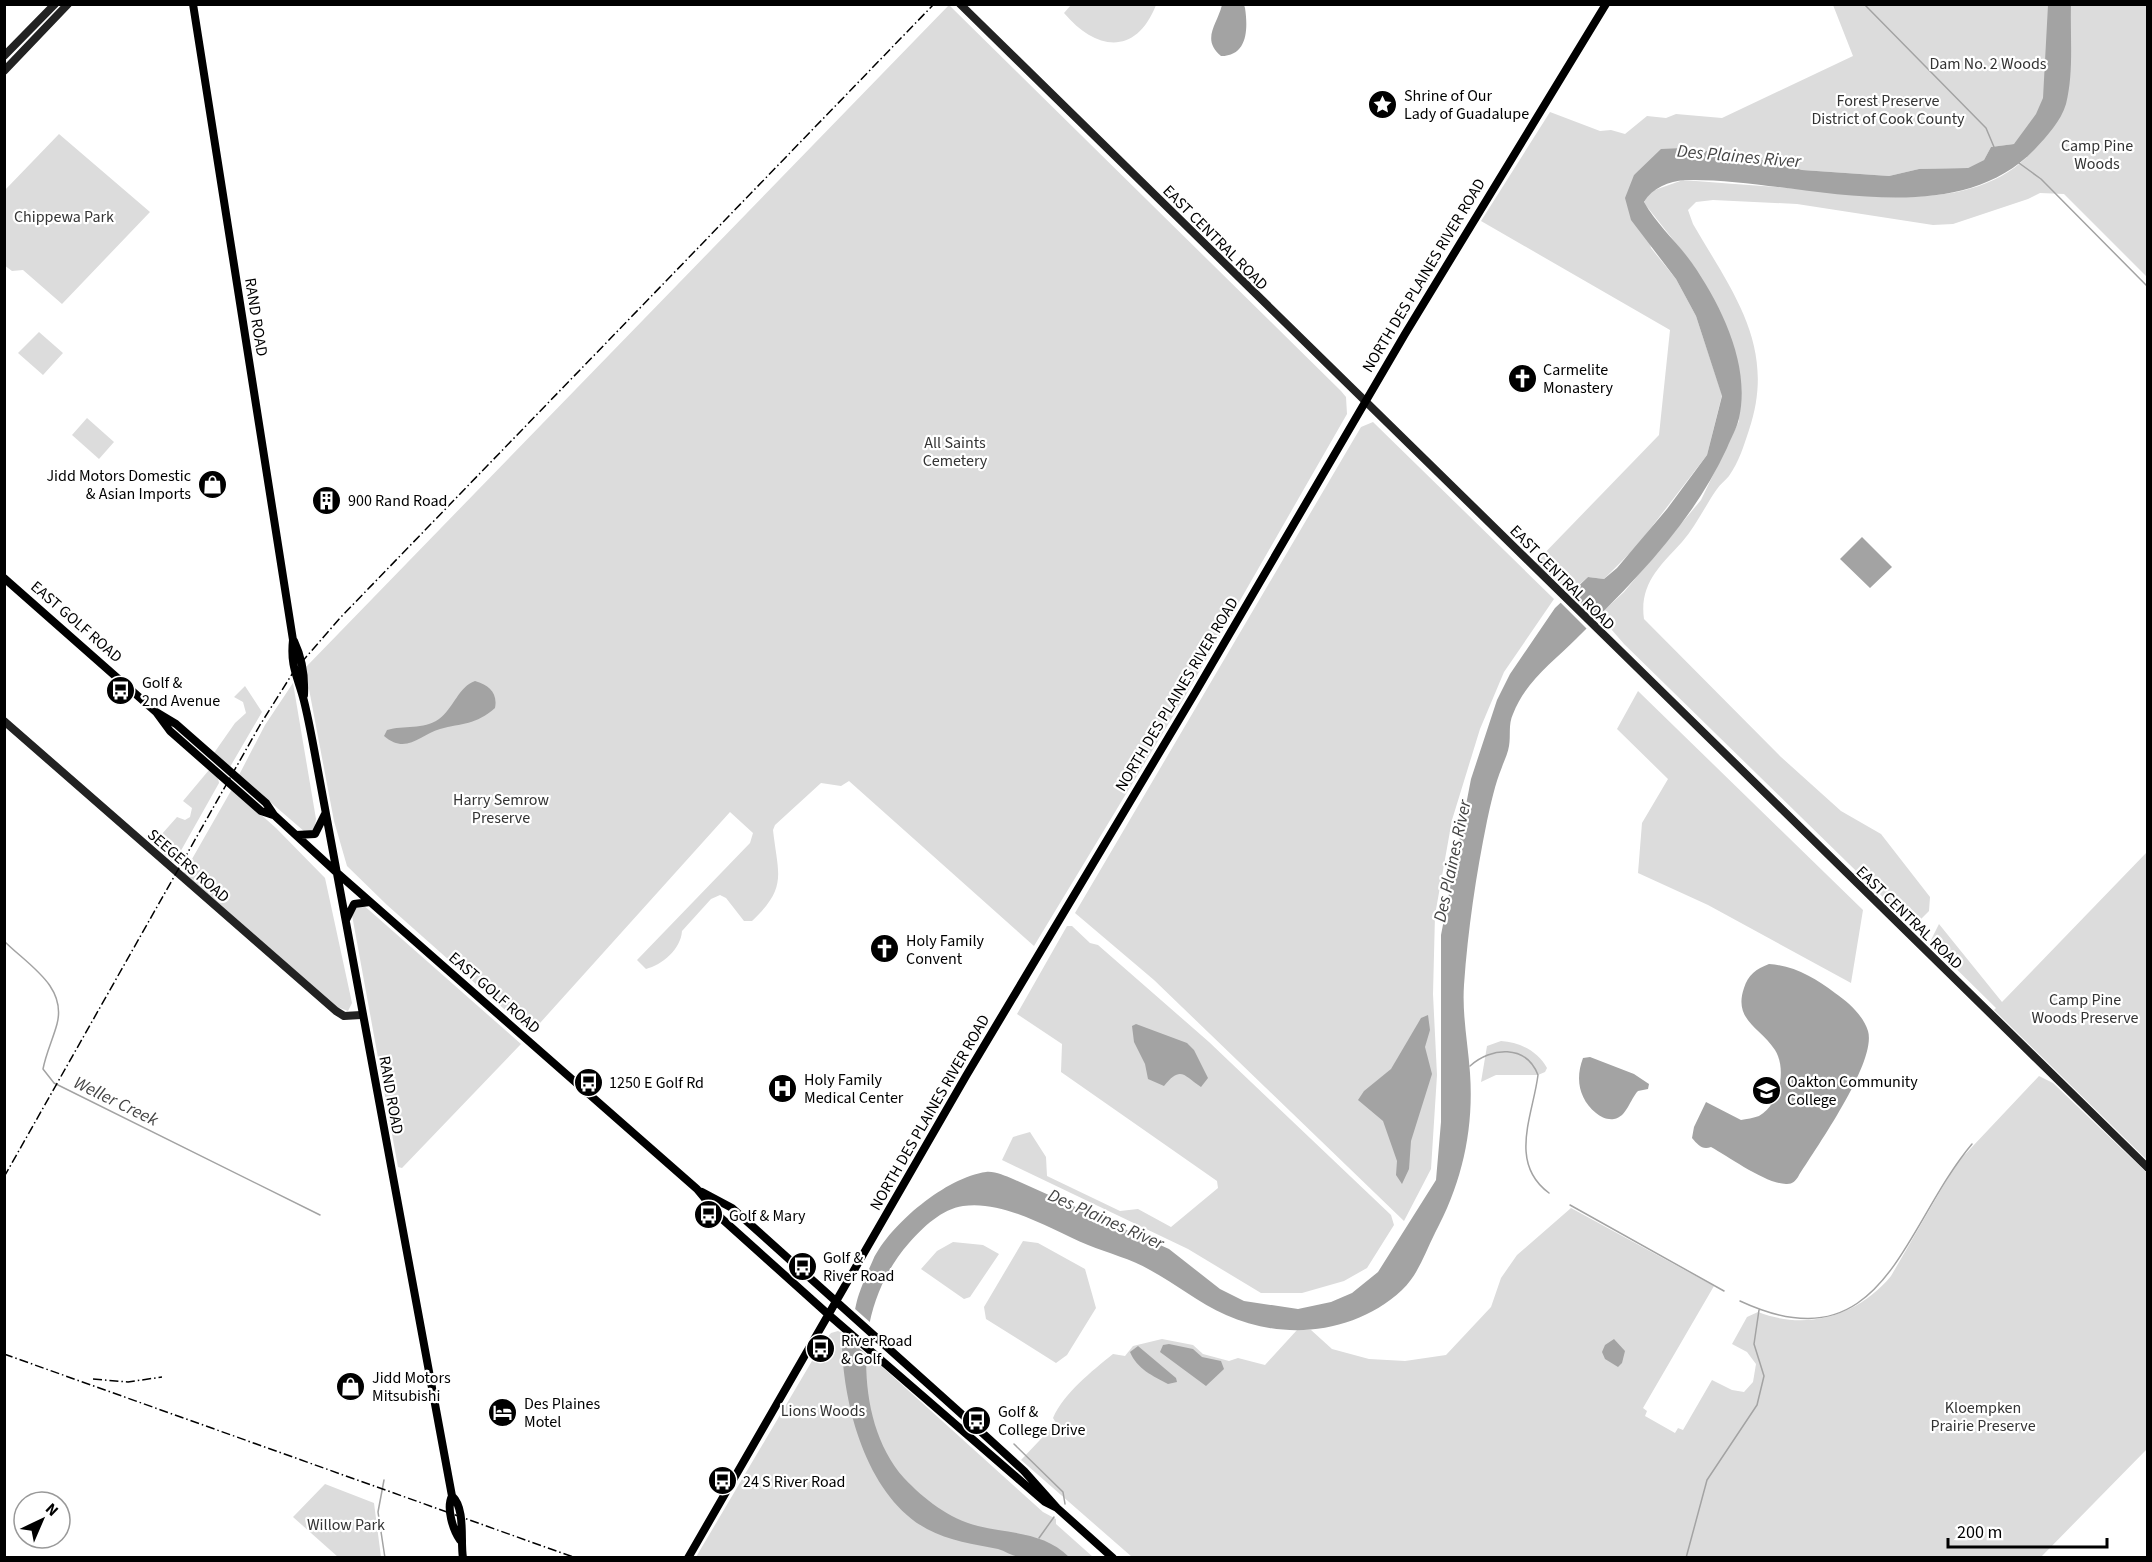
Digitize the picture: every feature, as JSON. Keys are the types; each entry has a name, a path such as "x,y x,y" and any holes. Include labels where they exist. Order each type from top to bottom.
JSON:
{"main road":[{"path":"4,56 55,4"},
{"path":"4,70 68,4"},
{"name":"RAND ROAD","path":"193,4 293,637 292,655 296,683 303,698 452,1496 449,1502 454,1532 460,1540 463,1557"},
{"name":"EAST CENTRAL ROAD","path":"960,4 2148,1168"},
{"name":"NORTH DES PLAINES RIVER ROAD","path":"688,1557 1365,402 1606,4"},
{"name":"EAST GOLF ROAD","path":"4,578 156,712 192,738 266,803 274,816 697,1190 721,1218 829,1315 1046,1502 1058,1508"},
{"name":"SEEGERS ROAD","path":"4,721 336,1011 344,1016 361,1015"},
{"path":"295,834 315,834 325,814"},
{"path":"345,923 354,904 370,902"},
{"name":"EAST GOLF ROAD","path":"697,1190 732,1208 1024,1471 1058,1508 1113,1557"}],"green space":[{"name":"All Saints Cemetery","path":"949,5 1341,391 1346,397 1347,414 1184,698 1034,946 849,781 841,786 821,783 775,825 773,830 778,870 776,889 771,899 752,921 744,921 726,898 720,895 711,899 682,931 678,944 664,960 646,969 637,960 750,843 753,833 730,812 531,1033 387,905 347,866 334,821 305,668"},
{"path":"1071,5 1156,5 1148,22 1138,33 1127,40 1114,42 1102,41 1076,26 1064,13"},
{"path":"1833,5 2147,5 2147,277 2064,194 2040,193 1953,224 1933,225 1797,204 1713,200 1696,202 1688,210 1693,224 1723,274 1747,322 1758,372 1756,400 1749,430 1733,471 1718,487 1687,536 1653,576 1645,596 1644,619 1781,757 1841,811 1881,834 1930,897 1929,911 1918,922 1910,921 1895,909 1624,644 1599,615 1624,592 1701,500 1739,421 1694,266 1644,203 1649,192 1683,180 1860,195 1920,196 1950,193 1978,186 2004,174 2027,157 2014,144 1991,147 1984,160 1968,168 1919,169 1889,176 1802,170 1779,163 1720,153 1634,175 1651,248 1676,279 1696,316 1722,395 1707,455 1637,546 1604,579 1588,577 1570,592 1535,563 1659,435 1670,330 1481,221 1550,112 1600,131 1611,130 1625,134 1647,116 1666,118 1676,114 1722,118 1853,56"},
{"name":"Chippewa Park","path":"59,134 150,212 62,304 23,270 12,271 4,265 5,190"},
{"path":"39,332 63,353 43,375 18,353"},
{"path":"87,418 114,442 99,459 72,435"},
{"path":"1373,422 1554,599 1504,672 1480,729 1452,820 1435,915 1433,994 1437,1075 1431,1169 1404,1221 1154,980 1075,913 1361,427"},
{"path":"293,683 316,819 314,831 305,832 239,775 265,725"},
{"path":"245,686 262,712 230,767 214,753 235,723 246,713 243,702 234,697"},
{"path":"1638,691 1863,910 1851,983 1708,905 1638,873 1642,823 1668,779 1617,729"},
{"path":"209,770 218,778 219,783 174,863 153,844 177,817 185,820 190,817 192,808 183,801"},
{"path":"232,789 276,828 325,878 352,1003 348,1011 337,1007 184,873"},
{"name":"Camp Pine Woods Preserve","path":"2147,852 2147,1160 1994,1010 1996,1008 1935,948 1931,940 1939,924 2002,1002"},
{"path":"357,906 364,906 369,910 521,1044 402,1168 398,1167 352,915"},
{"path":"1067,926 1072,926 1090,943 1098,945 1209,1042 1391,1215 1394,1225 1367,1268 1344,1281 1302,1293 1261,1293 1188,1249 1002,1160 1013,1137 1030,1132 1046,1157 1047,1176 1120,1211 1138,1209 1171,1227 1218,1188 1217,1181 1061,1072 1062,1044 1017,1014"},
{"path":"1501,1041 1515,1043 1533,1052 1547,1068 1545,1072 1538,1075 1496,1075 1481,1082 1487,1046"},
{"name":"Kloempken Prairie Preserve","path":"2039,1076 2053,1083 2147,1173 2147,1449 2041,1557 1132,1557 1021,1460 1056,1423 1053,1418 1058,1409 1079,1383 1113,1354 1125,1356 1133,1346 1162,1339 1193,1345 1203,1354 1229,1361 1238,1358 1265,1365 1297,1330 1311,1330 1332,1349 1369,1359 1405,1361 1446,1355 1491,1307 1501,1278 1517,1255 1571,1208 1714,1286 1643,1408 1647,1411 1645,1416 1675,1433 1678,1428 1683,1430 1712,1380 1732,1390 1744,1392 1753,1382 1756,1364 1747,1352 1732,1344 1747,1317 1758,1312 1776,1318 1813,1320 1847,1310 1878,1290 1891,1276 1956,1164"},
{"path":"1023,1241 1038,1243 1085,1269 1096,1308 1067,1355 1056,1363 986,1319 984,1307"},
{"path":"953,1242 983,1245 999,1254 970,1297 964,1299 921,1269 937,1251"},
{"name":"Lions Woods","path":"838,1331 848,1336 1043,1512 1056,1519 1056,1524 1093,1557 696,1557 822,1344 831,1333"},
{"name":"Willow Park","path":"325,1484 374,1503 381,1557 338,1557 293,1517"}],"shaded area":[{"path":"1222,5 1244,5 1246,32 1237,51 1221,56 1215,50 1211,38"},
{"path":"2048,5 2071,5 2071,67 2066,104 2049,134 2035,149 2000,176 1960,191 1915,197 1868,197 1727,181 1685,180 1661,186 1644,202 1692,263 1723,317 1731,336 1741,377 1742,398 1739,418 1713,476 1697,502 1661,550 1620,595 1540,673 1525,692 1513,714 1510,742 1495,787 1487,821 1468,943 1464,1007 1471,1094 1468,1135 1452,1195 1421,1263 1408,1284 1383,1305 1341,1324 1318,1329 1271,1328 1226,1315 1143,1266 1011,1212 979,1205 963,1206 948,1211 927,1225 901,1253 882,1284 873,1308 868,1332 866,1370 876,1428 892,1463 904,1478 938,1507 967,1523 1038,1538 1069,1557 1037,1559 1016,1556 998,1549 944,1536 927,1529 906,1515 889,1496 863,1449 848,1397 842,1346 851,1328 862,1286 881,1246 921,1204 954,1183 986,1172 1013,1179 1169,1249 1220,1289 1244,1301 1298,1309 1331,1302 1352,1293 1378,1272 1436,1180 1441,1122 1441,935 1471,779 1497,700 1510,674 1555,608 1588,577 1604,579 1617,568 1667,509 1707,455 1722,396 1696,316 1676,279 1631,220 1625,198 1634,175 1661,149 1683,148 1779,163 1802,170 1889,176 1919,169 1968,168 1984,160 1991,147 2014,144 2036,114 2043,98"},
{"path":"1862,537 1892,567 1870,588 1840,559"},
{"path":"475,681 488,687 494,694 495,708 488,714 469,723 440,729 406,744 399,744 384,736 387,730 427,725 439,719 460,693"},
{"path":"1769,964 1796,970 1845,1000 1863,1020 1868,1031 1868,1045 1855,1083 1798,1177 1789,1184 1779,1183 1759,1175 1711,1147 1700,1146 1692,1138 1694,1127 1706,1102 1741,1120 1759,1116 1772,1103 1776,1095 1781,1076 1779,1058 1769,1042 1745,1016 1742,1008 1744,988 1750,976 1756,970"},
{"path":"1428,1015 1430,1030 1425,1047 1432,1074 1411,1141 1409,1169 1402,1184 1396,1175 1397,1161 1383,1121 1358,1100 1364,1091 1391,1069 1421,1018"},
{"path":"1136,1024 1187,1043 1194,1050 1208,1078 1201,1087 1182,1074 1175,1076 1164,1086 1148,1079 1145,1064 1134,1042 1132,1026"},
{"path":"1590,1057 1634,1074 1649,1084 1648,1089 1635,1094 1618,1118 1609,1119 1600,1116 1582,1095 1579,1073 1583,1058"},
{"path":"1614,1339 1625,1351 1622,1363 1618,1367 1605,1359 1602,1352 1605,1345"},
{"path":"1163,1345 1193,1349 1202,1357 1221,1361 1224,1369 1206,1386 1160,1352"},
{"path":"1138,1346 1176,1378 1177,1382 1168,1384 1141,1367 1130,1352"}],"pier":[{"path":"1568,591 1597,619 1587,629 1559,601"},
{"path":"854,1308 872,1324 868,1356 848,1338"}],"waterway":[{"path":"1864,4 1986,128 1994,147"},
{"path":"2019,163 2041,179 2148,287"},
{"name":"Weller Creek","path":"4,941 43,977 56,998 59,1011 57,1024 43,1069 54,1083 320,1215"},
{"path":"1470,1066 1498,1052 1517,1054 1532,1065 1538,1075 1528,1122 1526,1153 1529,1168 1537,1181 1549,1193"},
{"path":"1740,1301 1788,1317 1827,1316 1858,1303 1884,1279 1906,1248 1948,1177 1972,1144"},
{"path":"1570,1205 1724,1291"},
{"path":"1686,1558 1707,1480 1757,1405 1764,1376 1754,1344 1759,1310"},
{"path":"1014,1444 1063,1492 1065,1504"},
{"name":"Weller Creek","path":"384,1480 378,1512 385,1558"},
{"path":"1039,1538 1054,1517"}],"railway":[{"path":"4,1177 260,725 294,671 340,618 934,4"},
{"path":"4,1354 576,1558"},
{"path":"93,1379 128,1382 162,1377"}],"place":[{"name":"Shrine of Our Lady of Guadalupe","path":"1383,104"},
{"name":"Carmelite Monastery","path":"1522,378"},
{"name":"Jidd Motors Domestic & Asian Imports","path":"212,484"},
{"name":"900 Rand Road","path":"327,500"},
{"name":"Golf & 2nd Avenue","path":"121,691"},
{"name":"Holy Family Convent","path":"885,949"},
{"name":"1250 E Golf Rd","path":"588,1082"},
{"name":"Holy Family Medical Center","path":"783,1088"},
{"name":"Oakton Community College","path":"1766,1090"},
{"name":"Golf & Mary","path":"708,1215"},
{"name":"Golf & River Road","path":"802,1266"},
{"name":"River Road & Golf","path":"820,1349"},
{"name":"Jidd Motors Mitsubishi","path":"351,1386"},
{"name":"Des Plaines Motel","path":"503,1412"},
{"name":"Golf & College Drive","path":"977,1420"},
{"name":"24 S River Road","path":"722,1481"}],"park label":[{"name":"Dam No. 2 Woods","path":"1988,63"},
{"name":"Forest Preserve District of Cook County","path":"1888,109"},
{"name":"Camp Pine Woods","path":"2097,154"},
{"name":"Harry Semrow Preserve","path":"501,808"}],"water label":[{"name":"Des Plaines River","path":"1739,156"},
{"name":"Des Plaines River","path":"1452,861"},
{"name":"Des Plaines River","path":"1106,1219"}]}
